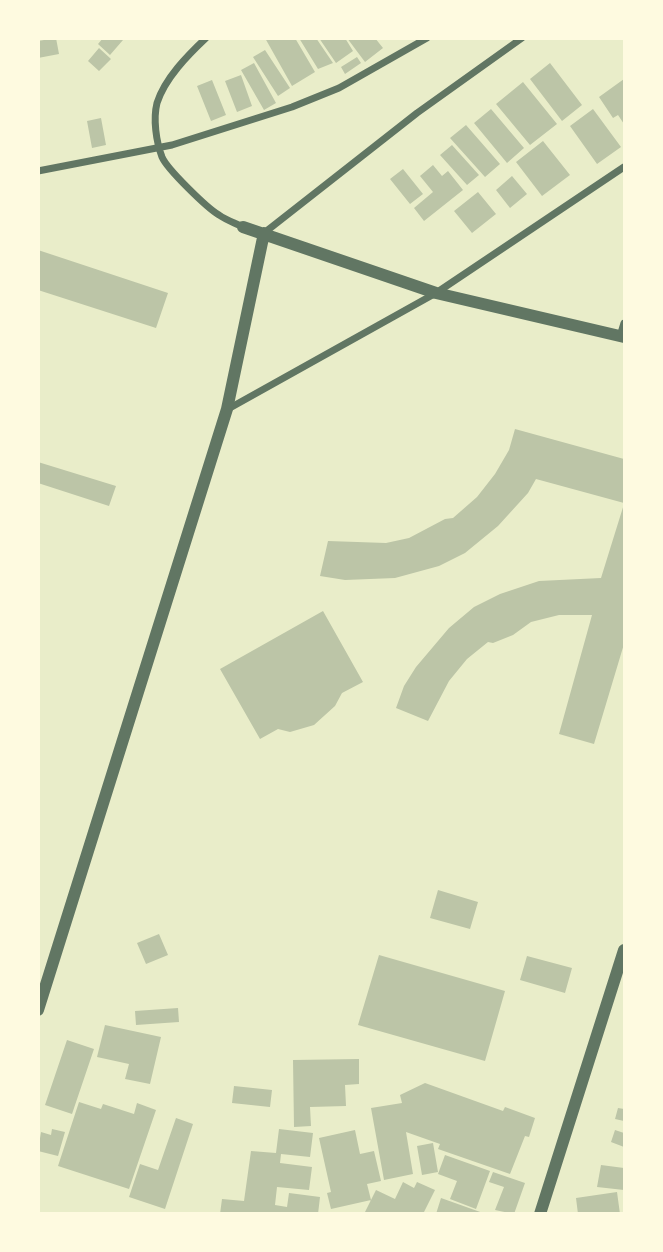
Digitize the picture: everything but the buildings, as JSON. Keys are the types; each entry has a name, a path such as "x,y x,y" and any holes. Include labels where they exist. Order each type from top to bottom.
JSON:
{"street":[{"path":"206,38 170,79 157,103 156,133 163,159 217,214 243,227 436,293 623,332"},
{"path":"38,171 160,148 292,107 377,69 428,38"},
{"path":"38,1010 228,409 264,233 417,113 522,38"},
{"path":"228,409 436,293 625,167"},
{"path":"540,1213 625,950"}]}
